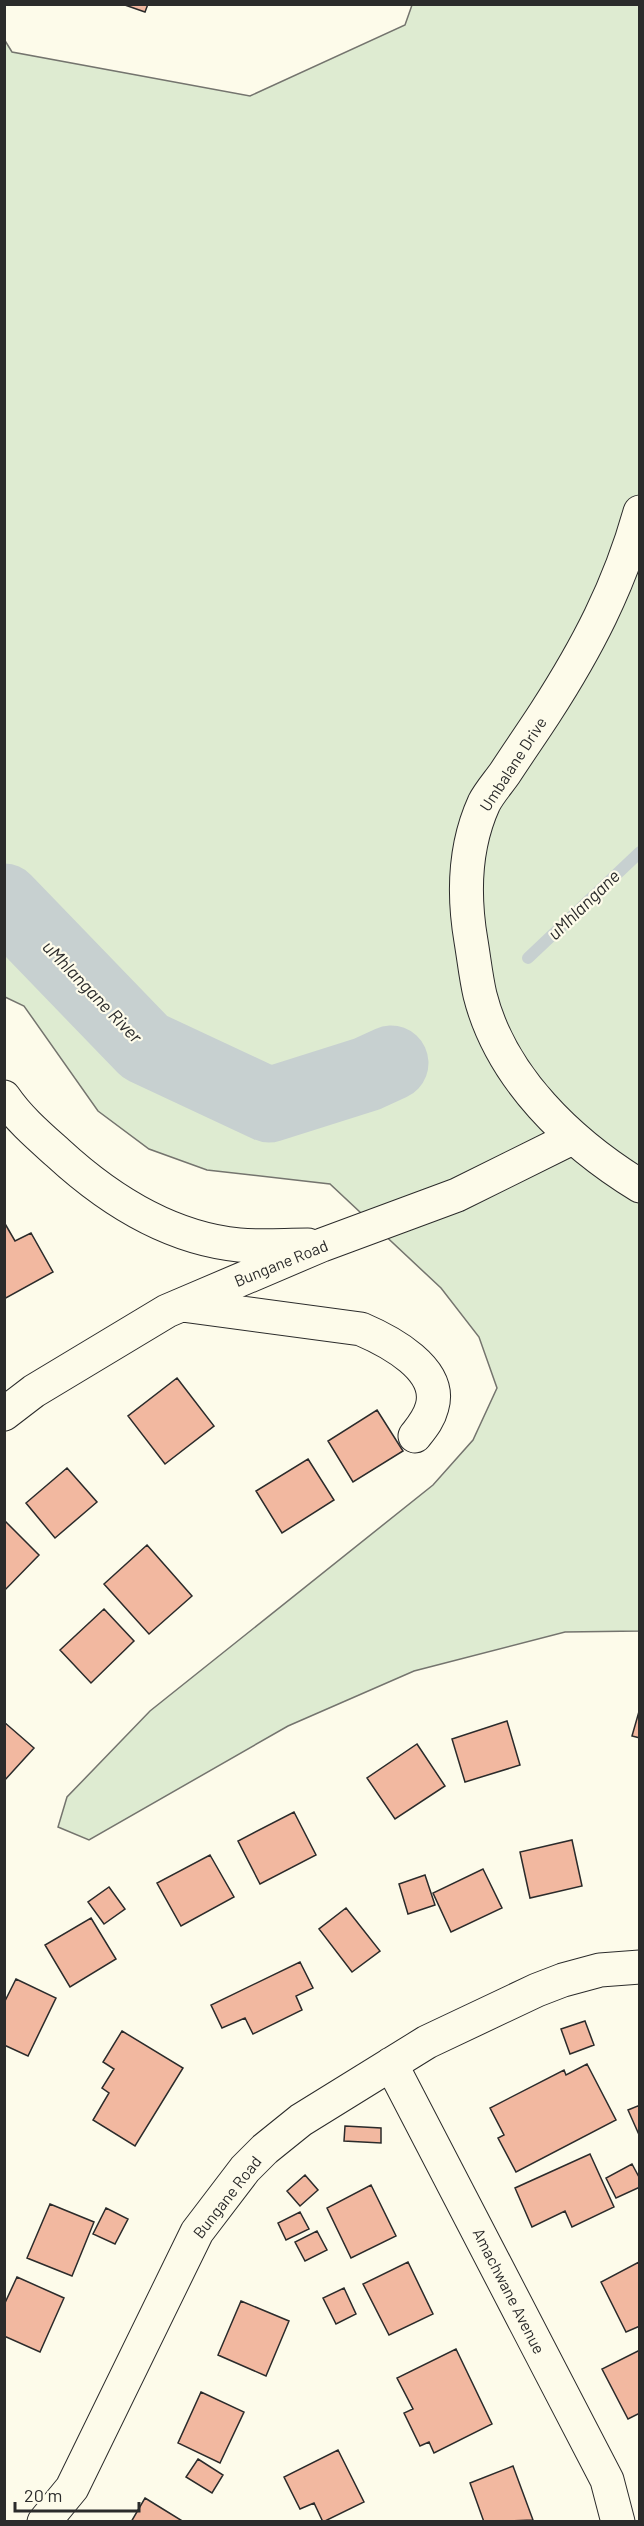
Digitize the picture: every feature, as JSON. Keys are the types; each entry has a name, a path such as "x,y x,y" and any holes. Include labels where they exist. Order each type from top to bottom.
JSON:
{"street":[{"name":"Umbalane Drive","path":"639,512 632,541 606,609 547,710 485,801 474,829 467,858 469,932 480,997 490,1023 524,1085 572,1138 639,1186"},
{"path":"4,1097 14,1112 83,1176 131,1209 162,1226 207,1240 240,1245 322,1245"},
{"name":"Bungane Road","path":"4,1414 34,1391 80,1362 180,1305 322,1245 457,1195 572,1138"},
{"path":"180,1305 360,1329 375,1335 417,1365 428,1377 433,1405 427,1421 415,1436"},
{"name":"Bungane Road","path":"44,2522 72,2488 191,2242 213,2209 245,2169 301,2120 427,2042 537,1990 600,1970 639,1967"},
{"name":"Amachwane Avenue","path":"391,2064 607,2480 618,2522"}],"green space":[{"path":"412,5 639,5 639,1631 565,1632 414,1671 288,1726 89,1840 58,1827 67,1797 150,1711 433,1485 473,1440 497,1388 479,1337 441,1288 330,1184 207,1170 149,1149 98,1111 24,1006 5,997 4,39 12,52 250,96 405,25"}],"building":[{"path":"122,4 148,4 145,12"},
{"path":"4,1222 15,1241 31,1233 53,1272 4,1299"},
{"path":"177,1378 214,1426 165,1464 128,1416"},
{"path":"377,1410 403,1451 353,1482 328,1441"},
{"path":"308,1459 334,1500 282,1533 256,1491"},
{"path":"67,1468 97,1502 55,1538 26,1503"},
{"path":"6,1522 39,1555 4,1591 4,1523"},
{"path":"147,1545 192,1596 149,1634 104,1584"},
{"path":"104,1609 134,1641 91,1683 60,1650"},
{"path":"640,1708 640,1738 632,1736"},
{"path":"507,1721 520,1765 465,1782 452,1739"},
{"path":"4,1722 34,1748 4,1781"},
{"path":"417,1744 445,1786 395,1819 367,1778"},
{"path":"294,1812 316,1855 260,1884 238,1841"},
{"path":"572,1840 582,1886 530,1898 520,1852"},
{"path":"210,1855 234,1897 181,1926 157,1883"},
{"path":"483,1869 502,1908 451,1932 433,1893"},
{"path":"425,1875 435,1905 408,1914 399,1884"},
{"path":"109,1887 125,1909 104,1924 88,1902"},
{"path":"346,1908 380,1951 352,1972 319,1929"},
{"path":"91,1918 116,1959 70,1987 45,1945"},
{"path":"300,1962 313,1988 296,1996 302,2010 253,2034 245,2018 222,2028 211,2005"},
{"path":"16,1979 56,1998 28,2056 4,2045 4,2003"},
{"path":"585,2021 594,2045 570,2054 561,2029"},
{"path":"122,2031 183,2068 135,2146 93,2120 109,2093 102,2088 114,2069 103,2062"},
{"path":"587,2064 616,2120 516,2172 498,2138 504,2135 490,2108 564,2070 566,2075"},
{"path":"640,2105 640,2137 628,2110"},
{"path":"345,2126 381,2128 381,2143 344,2141"},
{"path":"590,2154 614,2207 572,2227 565,2211 532,2227 515,2188"},
{"path":"632,2164 640,2179 640,2187 616,2198 606,2178"},
{"path":"305,2175 318,2190 300,2206 287,2191"},
{"path":"371,2185 396,2236 351,2258 327,2208"},
{"path":"50,2204 94,2222 72,2276 27,2258"},
{"path":"106,2208 128,2219 115,2244 93,2234"},
{"path":"300,2212 309,2229 286,2240 278,2223"},
{"path":"317,2231 327,2250 305,2261 295,2242"},
{"path":"408,2262 433,2314 389,2335 363,2284"},
{"path":"639,2262 640,2326 626,2332 601,2282"},
{"path":"17,2277 64,2298 40,2352 4,2336 4,2305"},
{"path":"344,2288 356,2314 336,2324 323,2298"},
{"path":"241,2301 289,2321 266,2376 218,2355"},
{"path":"456,2349 492,2424 434,2453 429,2442 420,2446 404,2413 413,2409 397,2378"},
{"path":"640,2350 640,2413 628,2419 602,2369"},
{"path":"201,2392 244,2412 220,2463 178,2443"},
{"path":"338,2450 364,2502 323,2522 314,2503 300,2509 284,2477"},
{"path":"198,2459 223,2475 212,2493 186,2477"},
{"path":"513,2466 533,2520 484,2522 470,2483"},
{"path":"145,2498 184,2522 131,2522"}],"waterway":[{"name":"uMhlangane","path":"528,958 640,852"},
{"name":"uMhlangane River","path":"4,901 145,1047 269,1105 367,1074 391,1063"}]}
